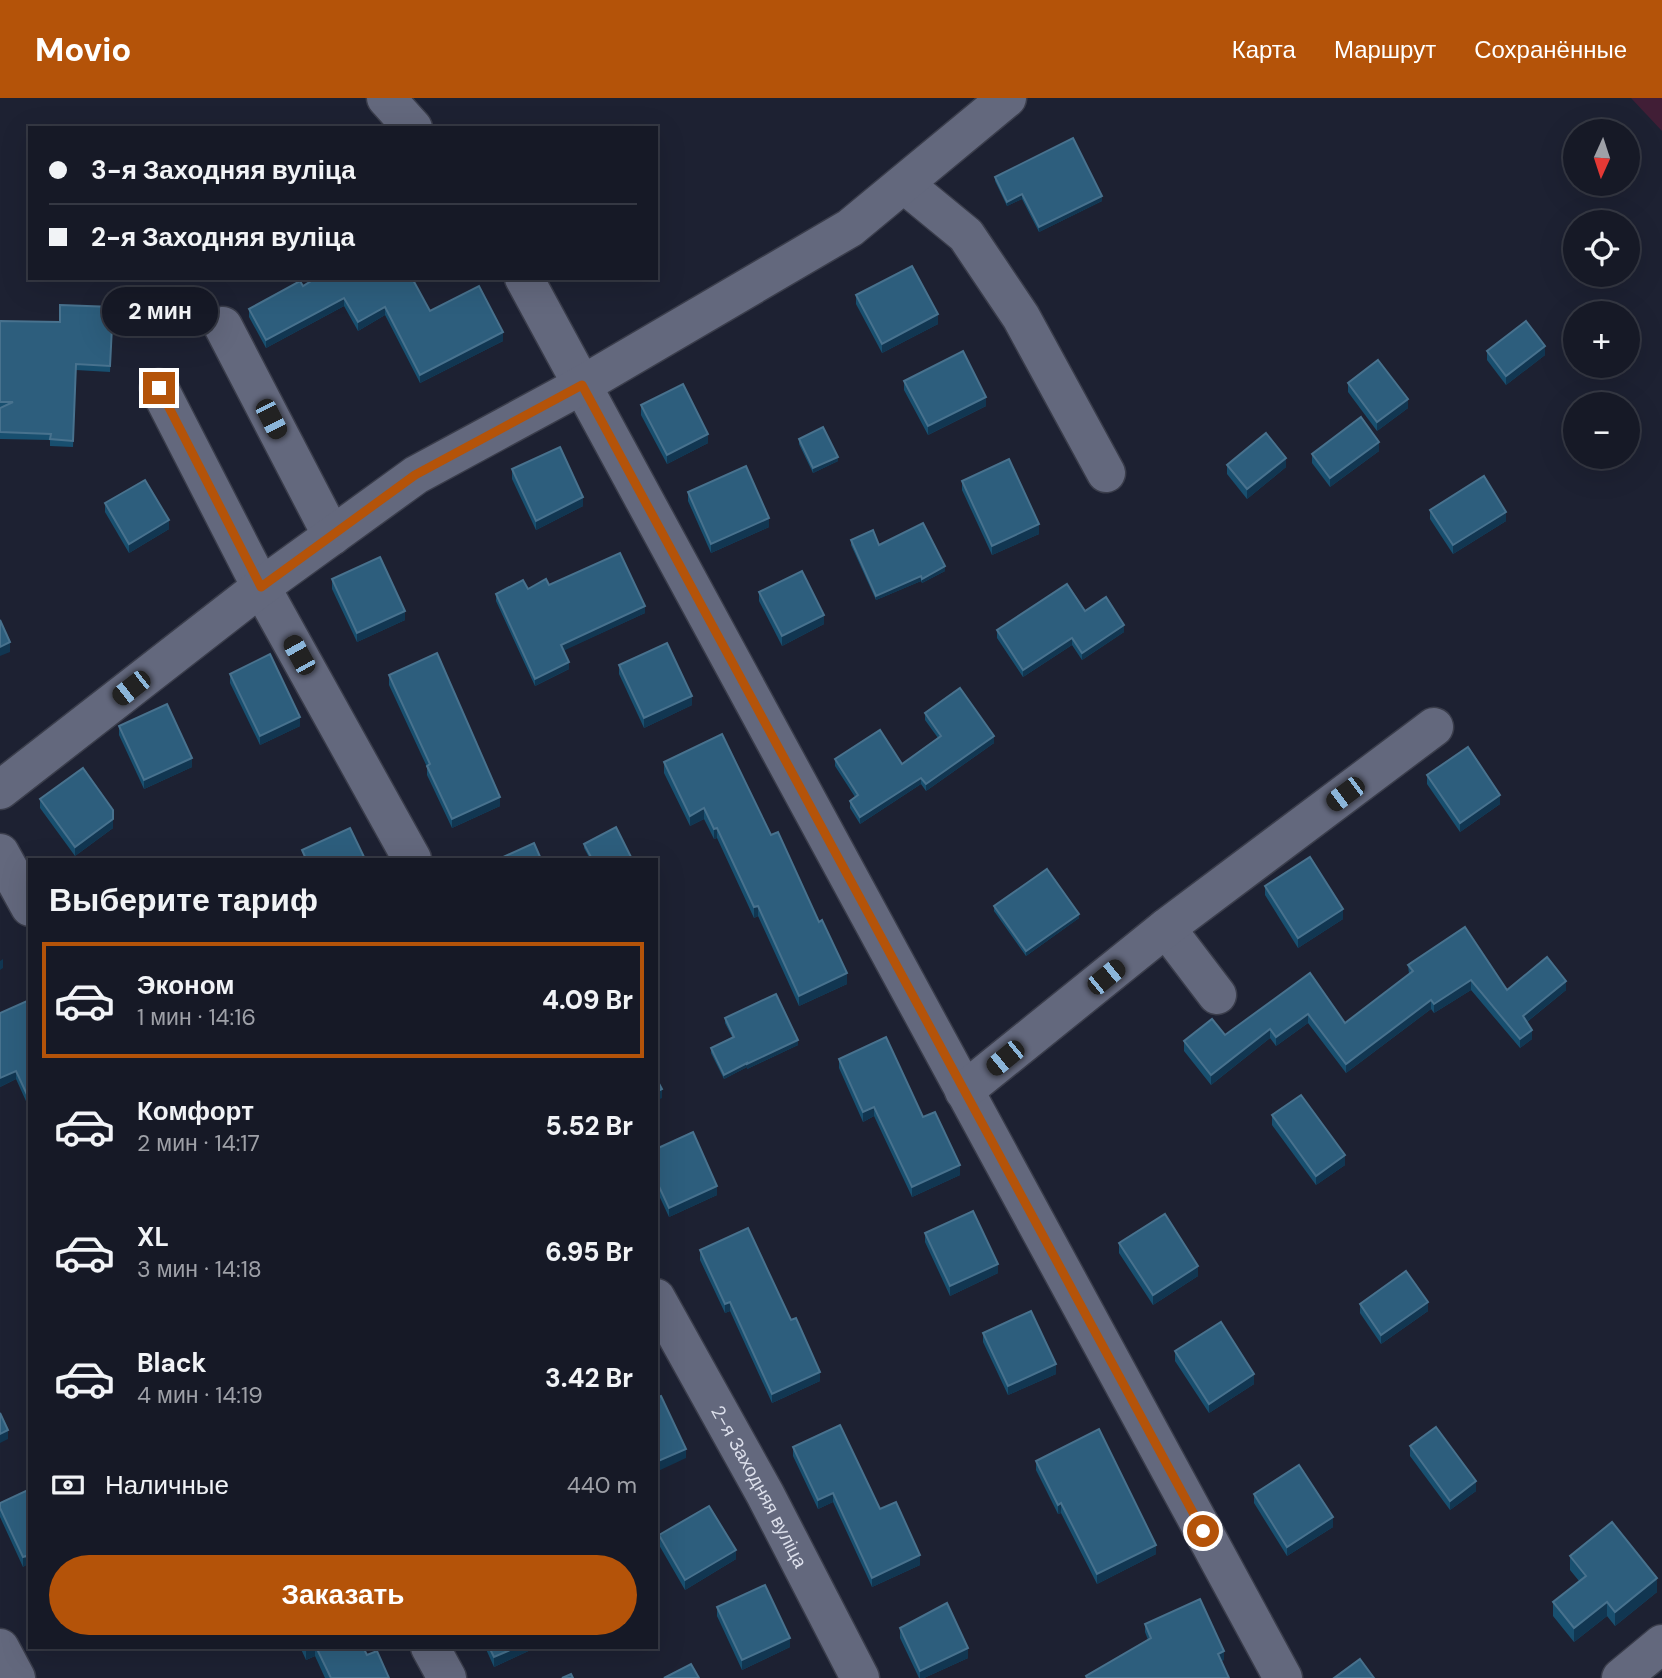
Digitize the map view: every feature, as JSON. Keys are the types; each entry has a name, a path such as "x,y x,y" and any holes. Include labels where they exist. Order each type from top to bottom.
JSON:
{"street":[{"path":"386,98 411,126"},
{"path":"0,790 261,587 415,475 582,385 850,229 1007,98"},
{"path":"904,184 966,235 1021,317 1106,473"},
{"path":"525,280 1283,1678"},
{"path":"223,326 332,536"},
{"path":"159,388 261,587 411,858"},
{"path":"964,1091 1166,928 1434,727"},
{"path":"0,853 28,904"},
{"path":"1166,928 1217,995"},
{"name":"2-я Заходняя вуліца","path":"658,1302 765,1494 860,1678"},
{"path":"1621,1678 1662,1644"},
{"path":"0,1647 16,1678"},
{"path":"431,1649 447,1678"}],"shaded area":[{"path":"1631,98 1662,98 1662,131"}],"building":[{"path":"1073,138 1102,196 1039,227 1022,194 1007,202 995,177"},
{"path":"912,266 938,314 882,344 856,295"},
{"path":"313,280 413,280 430,311 479,286 503,332 420,375 385,307 358,322 344,298 266,340 249,309 300,281 303,286"},
{"path":"60,305 113,307 110,366 76,364 73,441 50,439 51,434 0,432 0,408 13,402 0,402 0,321 60,322"},
{"path":"1526,321 1545,346 1506,376 1487,351"},
{"path":"963,351 986,397 928,426 904,381"},
{"path":"1378,360 1408,399 1377,422 1348,383"},
{"path":"683,384 708,434 667,455 641,405"},
{"path":"1361,417 1379,442 1330,478 1312,454"},
{"path":"823,427 838,457 813,468 799,439"},
{"path":"1266,433 1286,458 1247,489 1227,465"},
{"path":"560,447 583,497 536,521 512,469"},
{"path":"1009,459 1039,524 992,546 962,481"},
{"path":"746,466 769,518 711,544 688,492"},
{"path":"1484,476 1506,512 1453,545 1430,510"},
{"path":"145,480 169,520 129,544 105,503"},
{"path":"923,523 945,566 922,579 921,576 876,596 851,540 873,530 879,545"},
{"path":"620,553 645,606 561,645 569,662 535,679 496,594 523,580 528,589 546,579 549,585"},
{"path":"380,557 405,611 357,633 332,579"},
{"path":"802,571 824,615 782,636 759,592"},
{"path":"1067,584 1085,611 1106,597 1124,625 1082,653 1072,638 1023,670 997,630"},
{"path":"0,620 10,642 0,647"},
{"path":"667,643 692,696 644,718 619,665"},
{"path":"437,653 500,797 452,819 389,675"},
{"path":"270,654 300,717 260,736 230,674"},
{"path":"960,688 994,736 926,784 921,778 860,817 850,801 858,795 835,759 880,730 902,764 941,736 925,713"},
{"path":"167,704 192,758 144,780 119,726"},
{"path":"722,734 771,835 778,832 819,922 822,920 847,973 799,996 758,906 754,907 717,828 714,829 704,808 690,816 664,762"},
{"path":"1468,747 1500,795 1460,823 1427,775"},
{"path":"83,768 113,810 113,819 75,847 40,799"},
{"path":"616,827 632,858 591,858 584,844"},
{"path":"350,828 365,858 306,858 302,850"},
{"path":"534,843 541,858 501,858"},
{"path":"1310,857 1343,909 1298,938 1265,886"},
{"path":"1047,869 1079,914 1026,951 994,906"},
{"path":"1465,927 1507,990 1547,957 1566,981 1523,1016 1532,1030 1520,1039 1471,980 1434,1004 1431,1000 1346,1064 1308,1014 1276,1037 1270,1029 1211,1075 1184,1041 1212,1019 1225,1035 1310,973 1345,1023 1413,971 1408,965"},
{"path":"776,994 798,1040 724,1075 711,1048 734,1037 725,1018"},
{"path":"27,1001 28,1003 28,1097 16,1071 0,1078 0,1013"},
{"path":"886,1037 923,1117 935,1112 960,1165 912,1187 874,1107 863,1112 839,1059"},
{"path":"1301,1095 1345,1155 1316,1176 1272,1115"},
{"path":"693,1132 717,1186 669,1208 658,1184 658,1148"},
{"path":"973,1211 998,1264 950,1286 925,1233"},
{"path":"1165,1214 1198,1266 1153,1295 1119,1243"},
{"path":"748,1228 791,1320 796,1318 820,1372 772,1394 730,1302 725,1304 700,1250"},
{"path":"1406,1271 1428,1302 1381,1335 1360,1304"},
{"path":"1031,1311 1056,1364 1008,1386 983,1333"},
{"path":"1221,1322 1254,1374 1209,1404 1175,1351"},
{"path":"661,1396 686,1449 658,1461 658,1397"},
{"path":"0,1413 8,1430 0,1434"},
{"path":"840,1425 880,1509 896,1502 920,1555 872,1578 833,1493 818,1500 793,1447"},
{"path":"1436,1427 1476,1481 1450,1501 1410,1446"},
{"path":"1099,1429 1156,1545 1097,1574 1036,1461"},
{"path":"1299,1465 1333,1517 1287,1547 1254,1494"},
{"path":"28,1490 28,1560 26,1556 23,1557 0,1503"},
{"path":"709,1506 736,1550 685,1580 659,1535"},
{"path":"1612,1522 1657,1578 1615,1612 1607,1602 1574,1628 1553,1602 1586,1576 1570,1556"},
{"path":"765,1585 790,1638 742,1660 717,1607"},
{"path":"1200,1599 1224,1651 1218,1654 1229,1678 1087,1678 1086,1676 1151,1638 1145,1624"},
{"path":"947,1603 968,1648 920,1671 900,1628"},
{"path":"317,1649 364,1649 367,1655 377,1651 389,1678 331,1678"},
{"path":"490,1649 512,1649 494,1657"},
{"path":"1360,1659 1374,1678 1334,1678"},
{"path":"691,1664 699,1678 664,1678"}],"route":[{"path":"159,388 261,587 415,475 582,385 1203,1531"}]}
